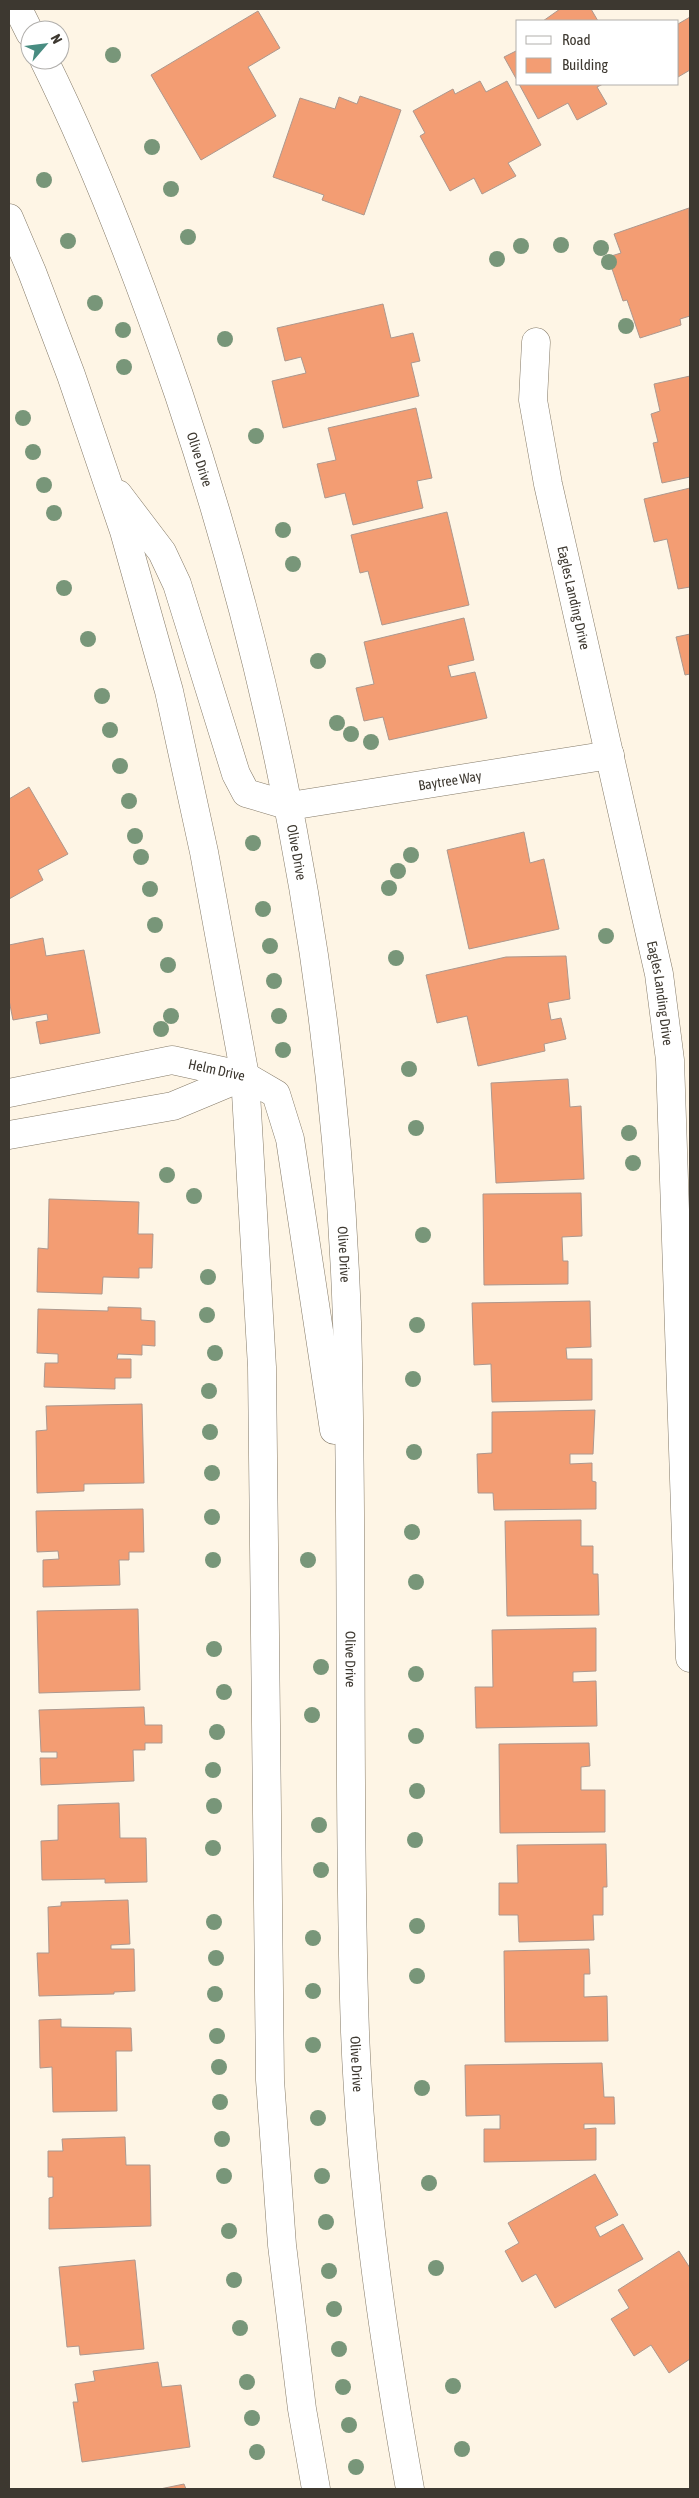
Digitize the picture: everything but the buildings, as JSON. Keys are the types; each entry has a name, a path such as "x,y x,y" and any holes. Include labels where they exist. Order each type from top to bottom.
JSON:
{"main road":[{"name":"Olive Drive","path":"48,70 117,226 157,330 209,486 254,646 290,806 310,925 327,1046 338,1156 347,1321 356,2035 367,2200 388,2364 410,2489"},
{"path":"9,218 32,272 71,375 124,531 169,691 204,852 245,1076 262,1366 270,2080 282,2245 302,2409 316,2489"},
{"name":"Eagles Landing Drive","path":"536,342 533,400 548,484 659,974 670,1060 689,1549 690,1658"},
{"path":"107,481 138,518 162,552 177,584 236,774 246,793 290,806"},
{"name":"Baytree Way","path":"290,806 610,755"},
{"name":"Helm Drive","path":"9,1093 172,1060 245,1076"},
{"path":"245,1076 276,1094 290,1139 349,1530"},
{"name":"Helm Drive","path":"9,1134 173,1106 245,1076"}]}
